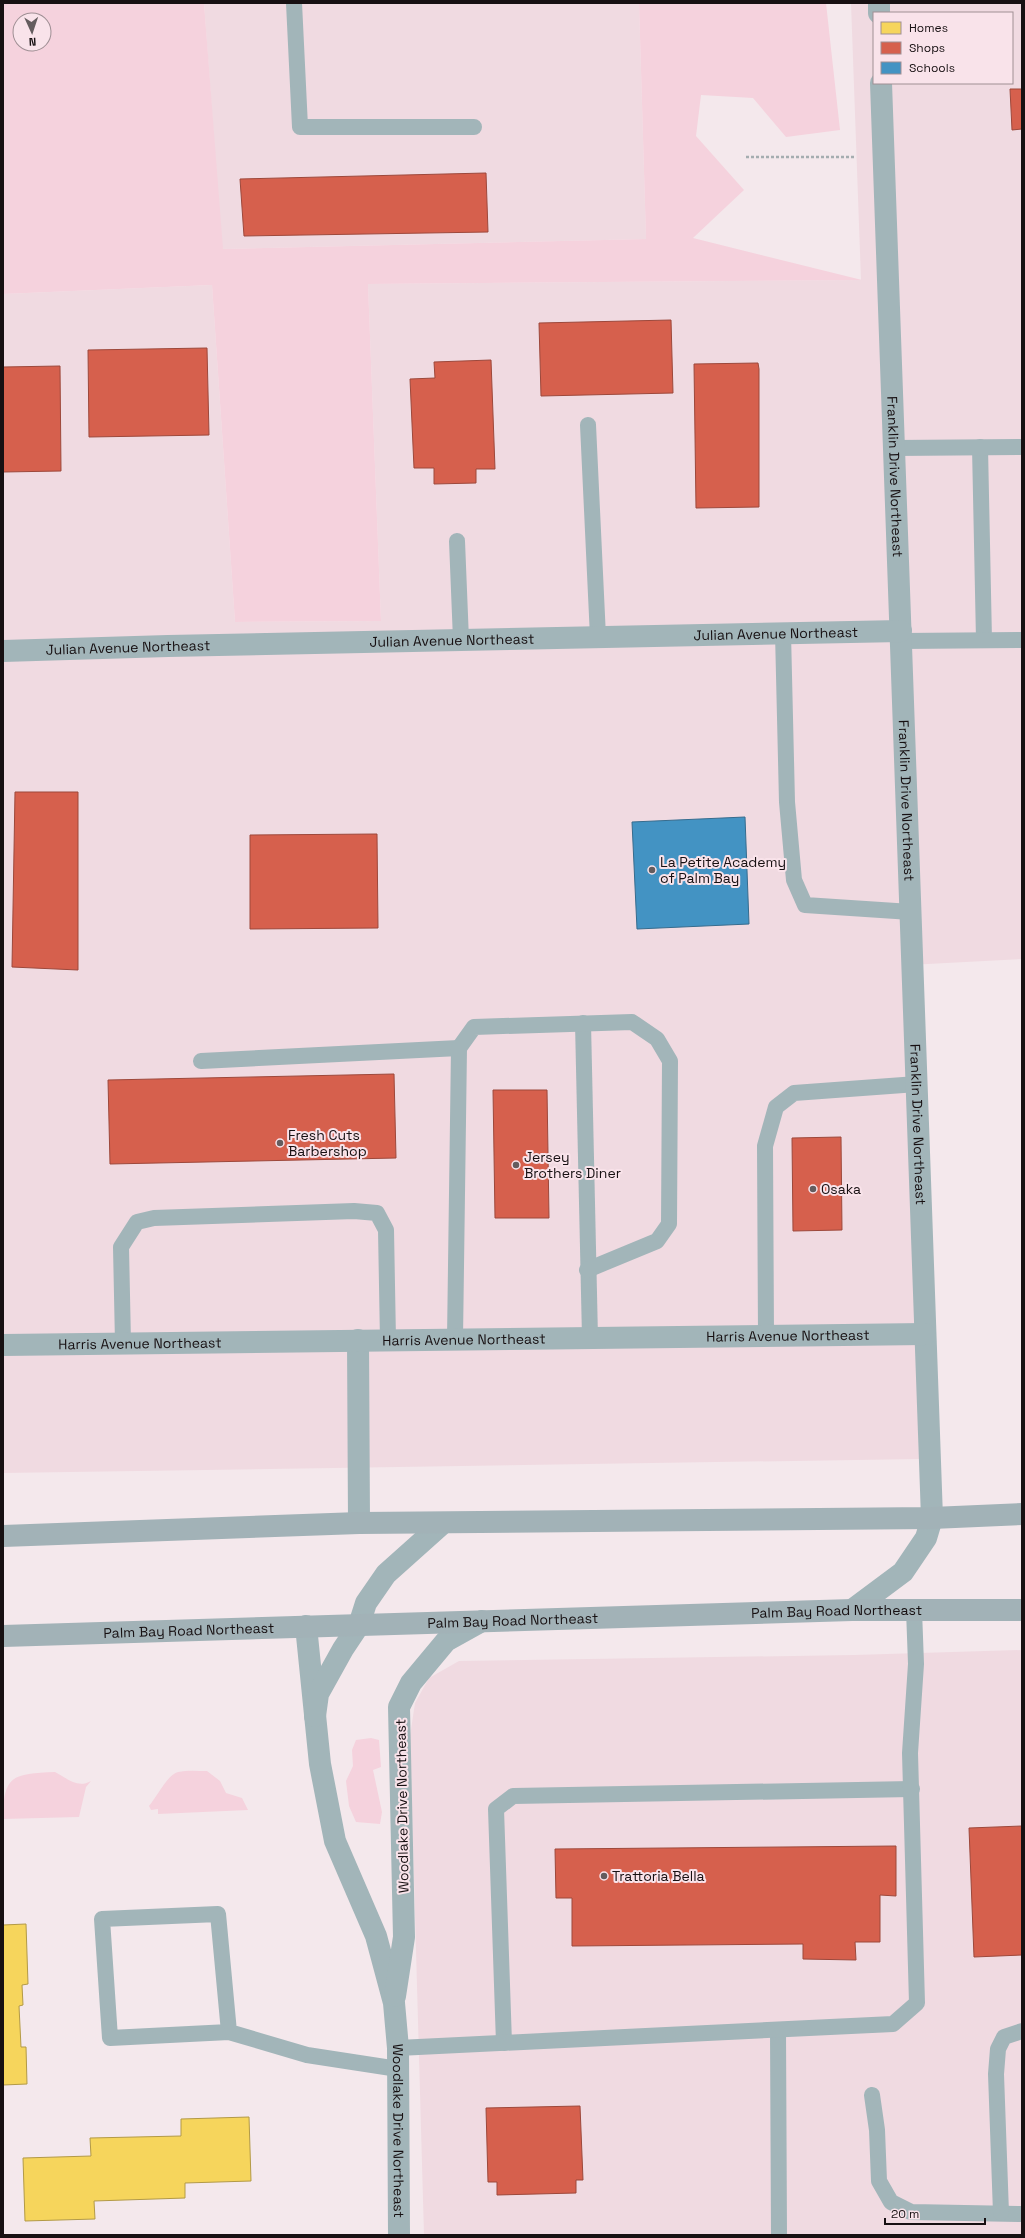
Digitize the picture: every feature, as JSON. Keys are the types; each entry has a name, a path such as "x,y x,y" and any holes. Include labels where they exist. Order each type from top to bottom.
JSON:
{"main road":[{"path":"3,1536 359,1523 932,1518 1022,1514"},
{"name":"Palm Bay Road Northeast","path":"3,1636 852,1610 1022,1610"}],"street":[{"name":"Franklin Drive Northeast","path":"852,1610 903,1572 926,1538 932,1518 902,636 881,84"},
{"name":"Julian Avenue Northeast","path":"3,651 783,633 902,636"},
{"name":"Harris Avenue Northeast","path":"3,1345 925,1334"},
{"path":"358,1340 359,1523"},
{"path":"315,1716 318,1694 343,1649 359,1625 366,1603 386,1574 443,1523"},
{"name":"Woodlake Drive Northeast","path":"394,2003 404,1937 399,1707 411,1683 446,1641 482,1621"},
{"name":"Woodlake Drive Northeast","path":"306,1626 320,1764 335,1841 376,1936 394,2003 398,2048 399,2235"}],"lane":[{"path":"294,3 300,127 474,126"},
{"path":"588,425 598,637"},
{"path":"980,447 984,640"},
{"path":"895,448 1022,447"},
{"path":"457,541 461,640"},
{"path":"783,633 787,802 794,880 802,899 805,905 911,912"},
{"path":"902,636 984,640 1022,640"},
{"path":"455,1339 459,1048 474,1026 632,1022 658,1039 670,1061 669,1224 657,1240 587,1270"},
{"path":"583,1023 587,1270 590,1338"},
{"path":"202,1061 459,1048"},
{"path":"766,1336 764,1146 776,1107 794,1093 917,1084"},
{"path":"123,1343 121,1247 137,1222 154,1218 354,1211 377,1213 386,1230 388,1340"},
{"path":"398,2048 893,2024 917,2003 910,1753 916,1664 914,1610"},
{"path":"504,2043 496,1809 513,1796 912,1789"},
{"path":"229,2032 218,1914 102,1919 110,2038 229,2032 307,2055 398,2069"},
{"path":"778,2030 779,2235"},
{"path":"1001,2213 996,2074 998,2049 1004,2037 1022,2031"},
{"path":"872,2095 877,2130 879,2181 891,2202 911,2212 1022,2214"}],"path":[{"path":"746,157 884,157"}],"shaded area":[{"path":"3,3 204,3 223,249 646,239 639,3 826,3 840,130 786,137 753,98 701,95 696,136 744,190 693,238 862,280 368,284 381,621 235,622 212,285 3,294"},
{"path":"204,3 639,3 646,239 222,249"},
{"path":"851,3 1022,3 1022,959 909,965 919,1459 3,1473 3,294 212,285 235,622 381,621 368,284 861,280"},
{"path":"1022,1650 1022,2235 424,2235 410,1736 415,1703 429,1678 459,1661 854,1655"},
{"path":"371,1738 379,1740 381,1767 373,1770 382,1812 380,1824 356,1822 349,1806 346,1781 353,1766 352,1750 356,1740"},
{"path":"185,1771 207,1771 220,1781 226,1793 242,1798 248,1810 158,1814 158,1809 151,1810 149,1806 166,1782 174,1774"},
{"path":"55,1772 72,1782 81,1784 91,1781 86,1787 79,1817 3,1819 5,1793 14,1779 30,1774"}],"building: Homes":[{"path":"26,1924 28,1984 22,1985 23,2005 19,2006 21,2047 26,2047 27,2084 3,2085 3,1925"},
{"path":"249,2117 251,2181 185,2183 185,2198 94,2201 95,2219 25,2221 23,2158 91,2156 90,2138 181,2136 181,2119"}],"building: Shops":[{"path":"1010,89 1022,89 1022,129 1012,130"},
{"path":"486,173 488,232 244,236 240,179"},
{"path":"671,320 673,393 541,396 539,323"},
{"path":"207,348 209,435 89,437 88,350"},
{"path":"491,360 495,469 476,469 476,483 434,484 434,468 414,468 410,379 435,378 434,362"},
{"path":"758,363 759,507 696,508 694,364"},
{"path":"60,366 61,471 3,472 3,367"},
{"path":"15,792 78,792 78,970 12,967"},
{"path":"377,834 378,928 250,929 250,835"},
{"path":"394,1074 396,1158 110,1164 108,1080"},
{"path":"493,1090 547,1090 549,1218 495,1218"},
{"path":"841,1137 842,1230 793,1231 792,1138"},
{"path":"1022,1826 1022,1955 974,1957 969,1828"},
{"path":"896,1846 896,1896 880,1895 880,1942 855,1942 856,1960 803,1959 803,1944 572,1946 572,1898 556,1898 555,1849"},
{"path":"580,2106 583,2180 576,2180 576,2193 497,2195 497,2182 488,2182 486,2108"}],"building: Schools":[{"path":"745,817 749,924 637,929 632,822"}],"place":[{"name":"La Petite Academy of Palm Bay","path":"652,870"},
{"name":"Fresh Cuts Barbershop","path":"280,1143"},
{"name":"Jersey Brothers Diner","path":"516,1165"},
{"name":"Osaka","path":"813,1189"},
{"name":"Trattoria Bella","path":"604,1876"}]}
